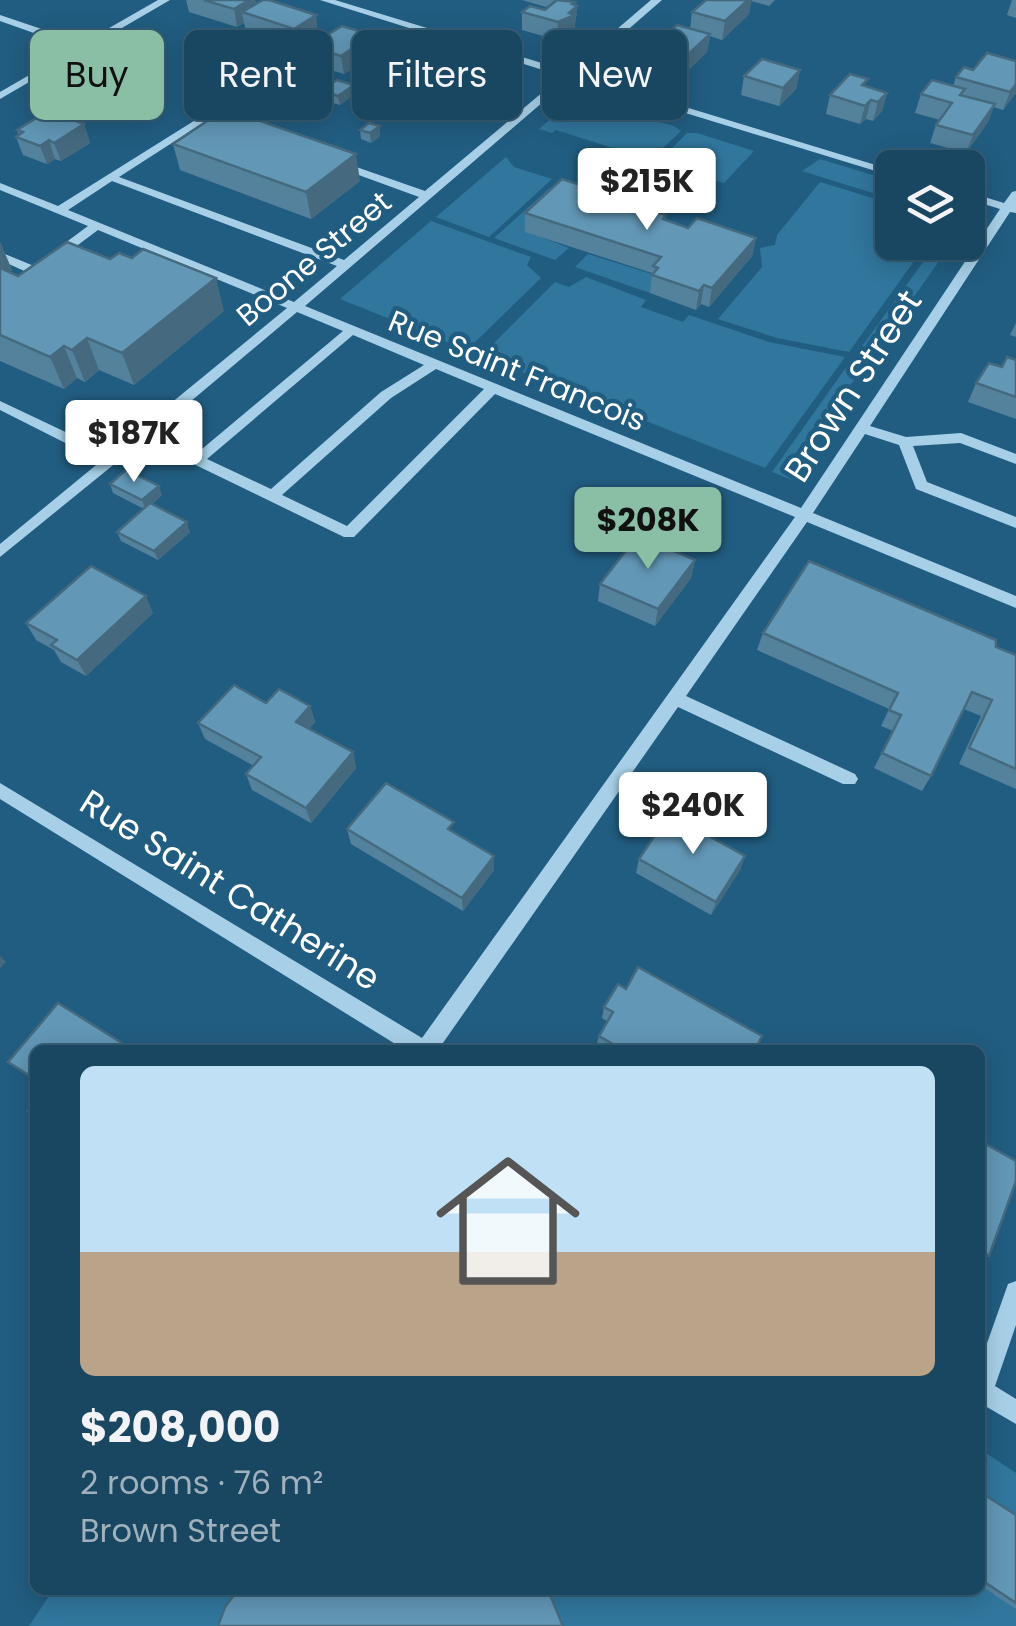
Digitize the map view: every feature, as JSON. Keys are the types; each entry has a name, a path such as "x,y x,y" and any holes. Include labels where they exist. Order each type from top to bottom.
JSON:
{"street":[{"path":"113,30 165,0"},
{"path":"325,0 542,66"},
{"name":"Boone Street","path":"622,30 657,0"},
{"path":"0,18 35,30"},
{"path":"0,96 30,78"},
{"name":"Boone Street","path":"0,552 296,308 542,98"},
{"path":"687,110 875,168"},
{"path":"59,210 204,116 242,130"},
{"path":"316,156 427,196"},
{"path":"110,177 346,266"},
{"name":"Rue Saint Francois","path":"0,186 1016,602"},
{"path":"985,199 1013,204"},
{"name":"Brown Street","path":"429,1045 804,516 1013,204"},
{"path":"0,256 29,274 96,226"},
{"path":"197,460 352,330"},
{"path":"272,496 386,395 436,364"},
{"path":"143,434 349,533 492,388"},
{"path":"0,405 112,460"},
{"path":"862,428 905,442 961,438 1016,460"},
{"path":"905,442 921,486 1016,523"},
{"path":"675,698 850,778"},
{"name":"Rue Saint Catherine","path":"0,790 417,1045"},
{"path":"985,1380 1016,1292"},
{"path":"985,1393 1016,1412"}],"shaded area":[{"path":"550,120 652,120 681,131 650,160 556,130 552,133 539,129"},
{"path":"687,133 754,151 724,183 657,163"},
{"path":"506,157 514,167 552,179 489,237 436,217"},
{"path":"820,159 875,176 875,194 802,171"},
{"path":"820,182 875,199 875,260 915,260 849,352 777,338 718,319 762,267 760,248 775,245 777,235"},
{"path":"551,187 601,203 526,231 569,248 555,260 494,238"},
{"path":"431,221 531,257 527,265 541,278 467,350 340,299"},
{"path":"588,254 658,276 650,293 575,267"},
{"path":"925,260 940,260 871,357 857,353"},
{"path":"586,277 646,300 641,307 683,322 689,315 769,342 845,357 765,468 481,356 555,282 569,287"},
{"path":"852,359 867,362 791,470 804,477 797,482 772,472"},
{"path":"985,1452 1016,1473 1016,1626 29,1626 50,1595 985,1595"}],"building":[{"path":"204,0 249,0 234,9"},
{"path":"263,0 316,15 294,29 242,12"},
{"path":"557,0 575,2 572,4 577,6 569,13 575,15 558,22 522,12 530,6 545,10"},
{"path":"706,0 748,0 725,21 692,12"},
{"path":"677,25 710,34 687,55 687,30 671,30"},
{"path":"342,26 355,30 352,30 352,49 341,56 332,53 332,32"},
{"path":"987,53 1016,61 1016,84 1010,92 956,77 964,67 973,70"},
{"path":"762,59 800,70 783,88 744,76"},
{"path":"850,74 868,79 862,85 887,93 878,102 871,100 865,106 830,95"},
{"path":"337,80 352,86 338,96 332,94 332,83"},
{"path":"932,80 965,89 960,95 995,104 973,135 936,125 952,103 921,94"},
{"path":"33,120 73,120 84,124 54,143 49,140 40,146 16,137 23,132 17,130"},
{"path":"209,120 257,120 356,154 306,192 173,144"},
{"path":"369,123 380,126 370,133 360,130"},
{"path":"562,179 596,190 603,184 617,189 609,196 666,215 663,219 688,228 697,218 756,238 712,288 704,285 699,291 652,275 658,268 653,266 661,257 525,213"},
{"path":"67,242 110,259 119,253 132,258 143,249 216,278 122,353 87,338 72,350 64,346 50,357 0,335 0,268 18,276"},
{"path":"1007,357 1016,360 1016,397 976,383 989,363 1002,367"},
{"path":"126,470 159,486 142,500 110,484"},
{"path":"150,503 187,522 154,551 117,532"},
{"path":"638,535 695,560 658,609 600,584"},
{"path":"809,561 996,640 996,647 1016,655 1016,769 969,748 992,700 972,692 931,776 882,753 901,715 889,710 898,693 763,633"},
{"path":"91,566 146,596 77,660 51,645 57,640 26,623"},
{"path":"234,685 266,703 279,689 310,706 296,722 353,752 306,808 246,774 261,757 198,723"},
{"path":"386,783 454,822 448,829 494,856 462,898 347,829"},
{"path":"682,812 705,824 700,831 745,856 716,902 639,859 665,820 674,824"},
{"path":"638,967 762,1036 758,1045 614,1045 599,1036 613,1012 604,1007 618,984 626,989"},
{"path":"58,1003 125,1045 30,1045 30,1076 8,1062"},
{"path":"985,1144 1016,1161 1016,1181 989,1256 985,1253"},
{"path":"985,1495 1016,1515 1016,1603 985,1582"},
{"path":"234,1595 550,1595 563,1626 218,1626"}]}
